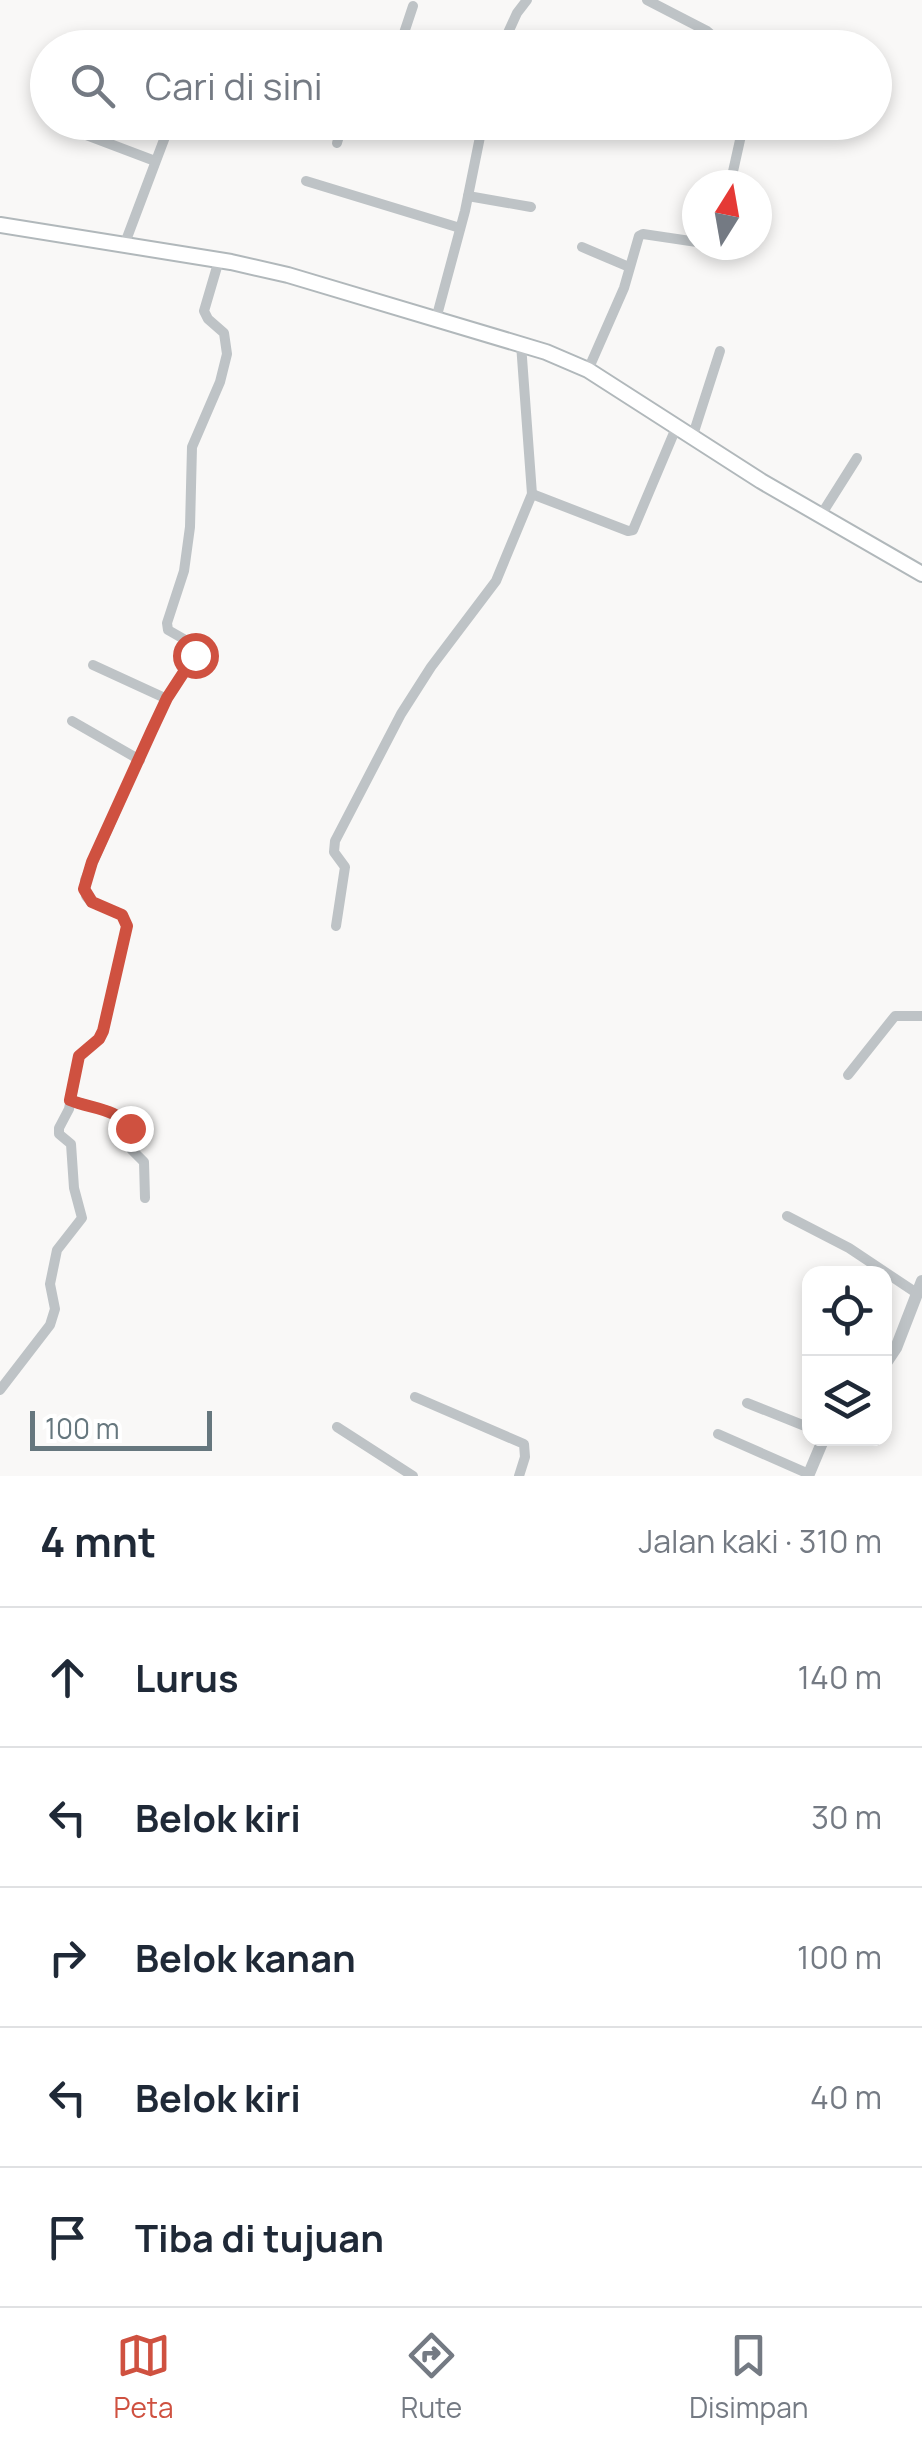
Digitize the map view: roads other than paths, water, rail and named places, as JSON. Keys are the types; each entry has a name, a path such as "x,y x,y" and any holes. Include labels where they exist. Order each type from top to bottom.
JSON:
{"main road":[{"path":"0,226 125,243 288,275 521,344 588,370 820,516 919,566"}],"street":[{"path":"509,30 528,0"},
{"path":"646,0 705,30"},
{"path":"405,30 414,6"},
{"path":"99,140 154,161"},
{"path":"125,243 163,140"},
{"path":"436,319 480,140"},
{"path":"733,170 740,140"},
{"path":"306,181 460,228"},
{"path":"468,196 531,208"},
{"path":"588,370 624,288 636,242 643,234 682,240"},
{"path":"582,247 629,268"},
{"path":"0,1390 50,1325 55,1309 50,1284 57,1250 81,1223 71,1144 58,1130 70,1100 79,1056 103,1031 127,926 122,915 92,902 84,889 98,849 167,698 195,655 192,641 168,630 166,624 184,570 190,526 192,447 220,382 227,354 224,333 204,311 219,260"},
{"path":"336,926 345,867 334,852 335,840 401,714 496,581 532,494 521,344"},
{"path":"692,438 720,350"},
{"path":"532,494 633,530 676,428"},
{"path":"820,516 856,458"},
{"path":"93,665 167,698"},
{"path":"72,721 140,760"},
{"path":"848,1075 895,1016 922,1016"},
{"path":"70,1100 108,1111 127,1122 131,1149 144,1162 145,1198"},
{"path":"787,1216 920,1288 891,1356"},
{"path":"416,1397 524,1444 519,1476"},
{"path":"747,1403 802,1425"},
{"path":"337,1427 413,1476"},
{"path":"718,1434 808,1475 821,1446"}]}
